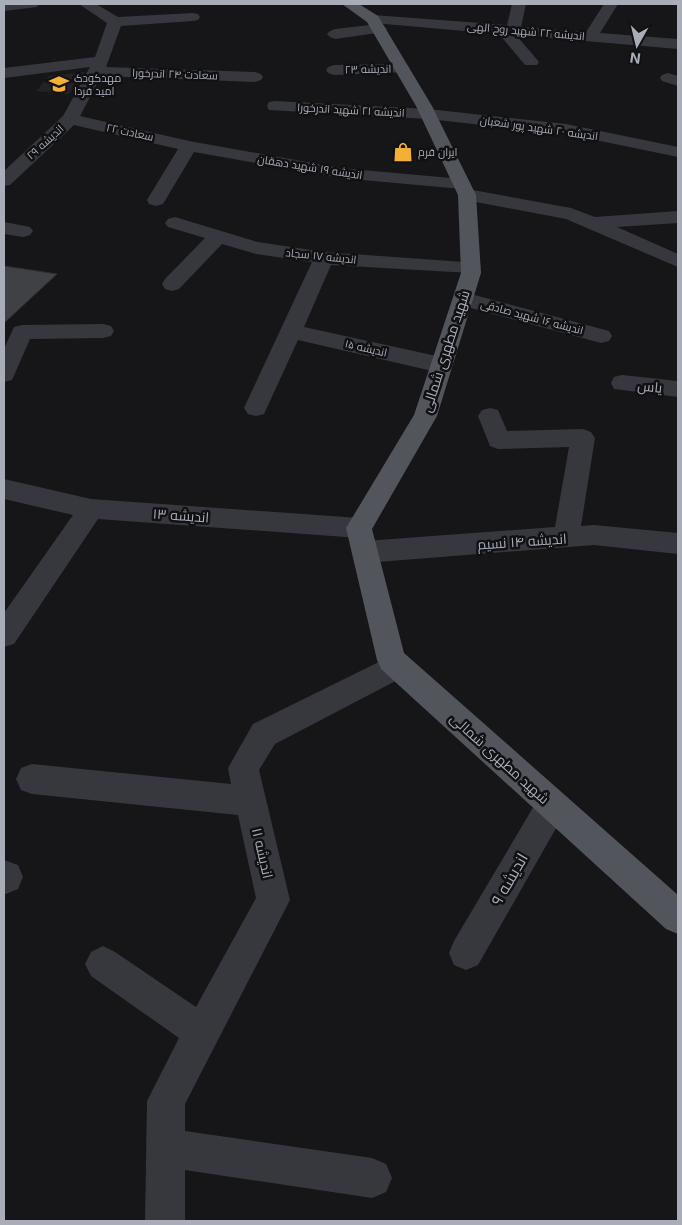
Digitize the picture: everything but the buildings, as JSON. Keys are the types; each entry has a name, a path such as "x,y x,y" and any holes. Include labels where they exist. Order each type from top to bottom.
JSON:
{"main road":[{"name":"شهید مطهری شمالی","path":"349,4 376,24 428,114 465,190 471,267 471,274 425,416 362,540 391,660 678,917"}],"street":[{"path":"4,7 32,4"},
{"path":"86,4 115,22 193,16"},
{"path":"519,4 508,30 531,62"},
{"path":"590,36 611,4"},
{"name":"اندیشه ۲۲ شهید روح الهی","path":"336,34 416,16 508,30 678,44"},
{"name":"اندیشه ۲۹","path":"4,181 11,164 70,119 98,66 115,22"},
{"name":"سعادت ۲۴ اندرخورا","path":"4,74 98,66 255,77"},
{"name":"اندیشه ۲۳","path":"334,70 402,69"},
{"name":"اندیشه ۲۱ شهید اندرخورا","path":"275,106 428,114"},
{"name":"اندیشه ۲۰ شهید پور شعبان","path":"428,114 566,130 678,152"},
{"name":"سعادت ۲۲","path":"70,119 189,146"},
{"path":"156,200 189,146"},
{"name":"اندیشه ۱۹ شهید دهقان","path":"189,146 340,174 465,190 571,214 678,261"},
{"path":"591,223 678,217"},
{"name":"اندیشه ۱۷ سجاد","path":"175,223 256,248 324,258 471,267"},
{"path":"4,228 23,231"},
{"path":"172,284 218,236"},
{"path":"256,408 324,258"},
{"name":"اندیشه ۱۶ شهید صادقی","path":"463,299 601,336"},
{"path":"4,374 22,332 104,331"},
{"name":"اندیشه ۱۵","path":"291,331 441,365"},
{"name":"یاس","path":"622,383 678,389"},
{"path":"490,416 498,440 583,438 566,538"},
{"name":"اندیشه ۱۳","path":"4,489 91,509 362,540"},
{"path":"4,635 91,509"},
{"name":"اندیشه ۱۴ نسیم","path":"362,540 566,538 594,535 678,544"},
{"name":"اندیشه ۱۱","path":"166,1148 166,1101 273,900 243,768 264,734 397,666"},
{"path":"32,779 251,801"},
{"name":"اندیشه ۹","path":"466,953 552,805"},
{"path":"103,964 203,1033"},
{"path":"166,1221 166,1148 372,1178"}],"shaded area":[{"name":"مهدکودک امید فردا","path":"85,72 69,94 36,91 49,76"}],"place":[{"name":"مهدکودک امید فردا","path":"59,84"},
{"name":"ایران فرم","path":"403,152"}]}
